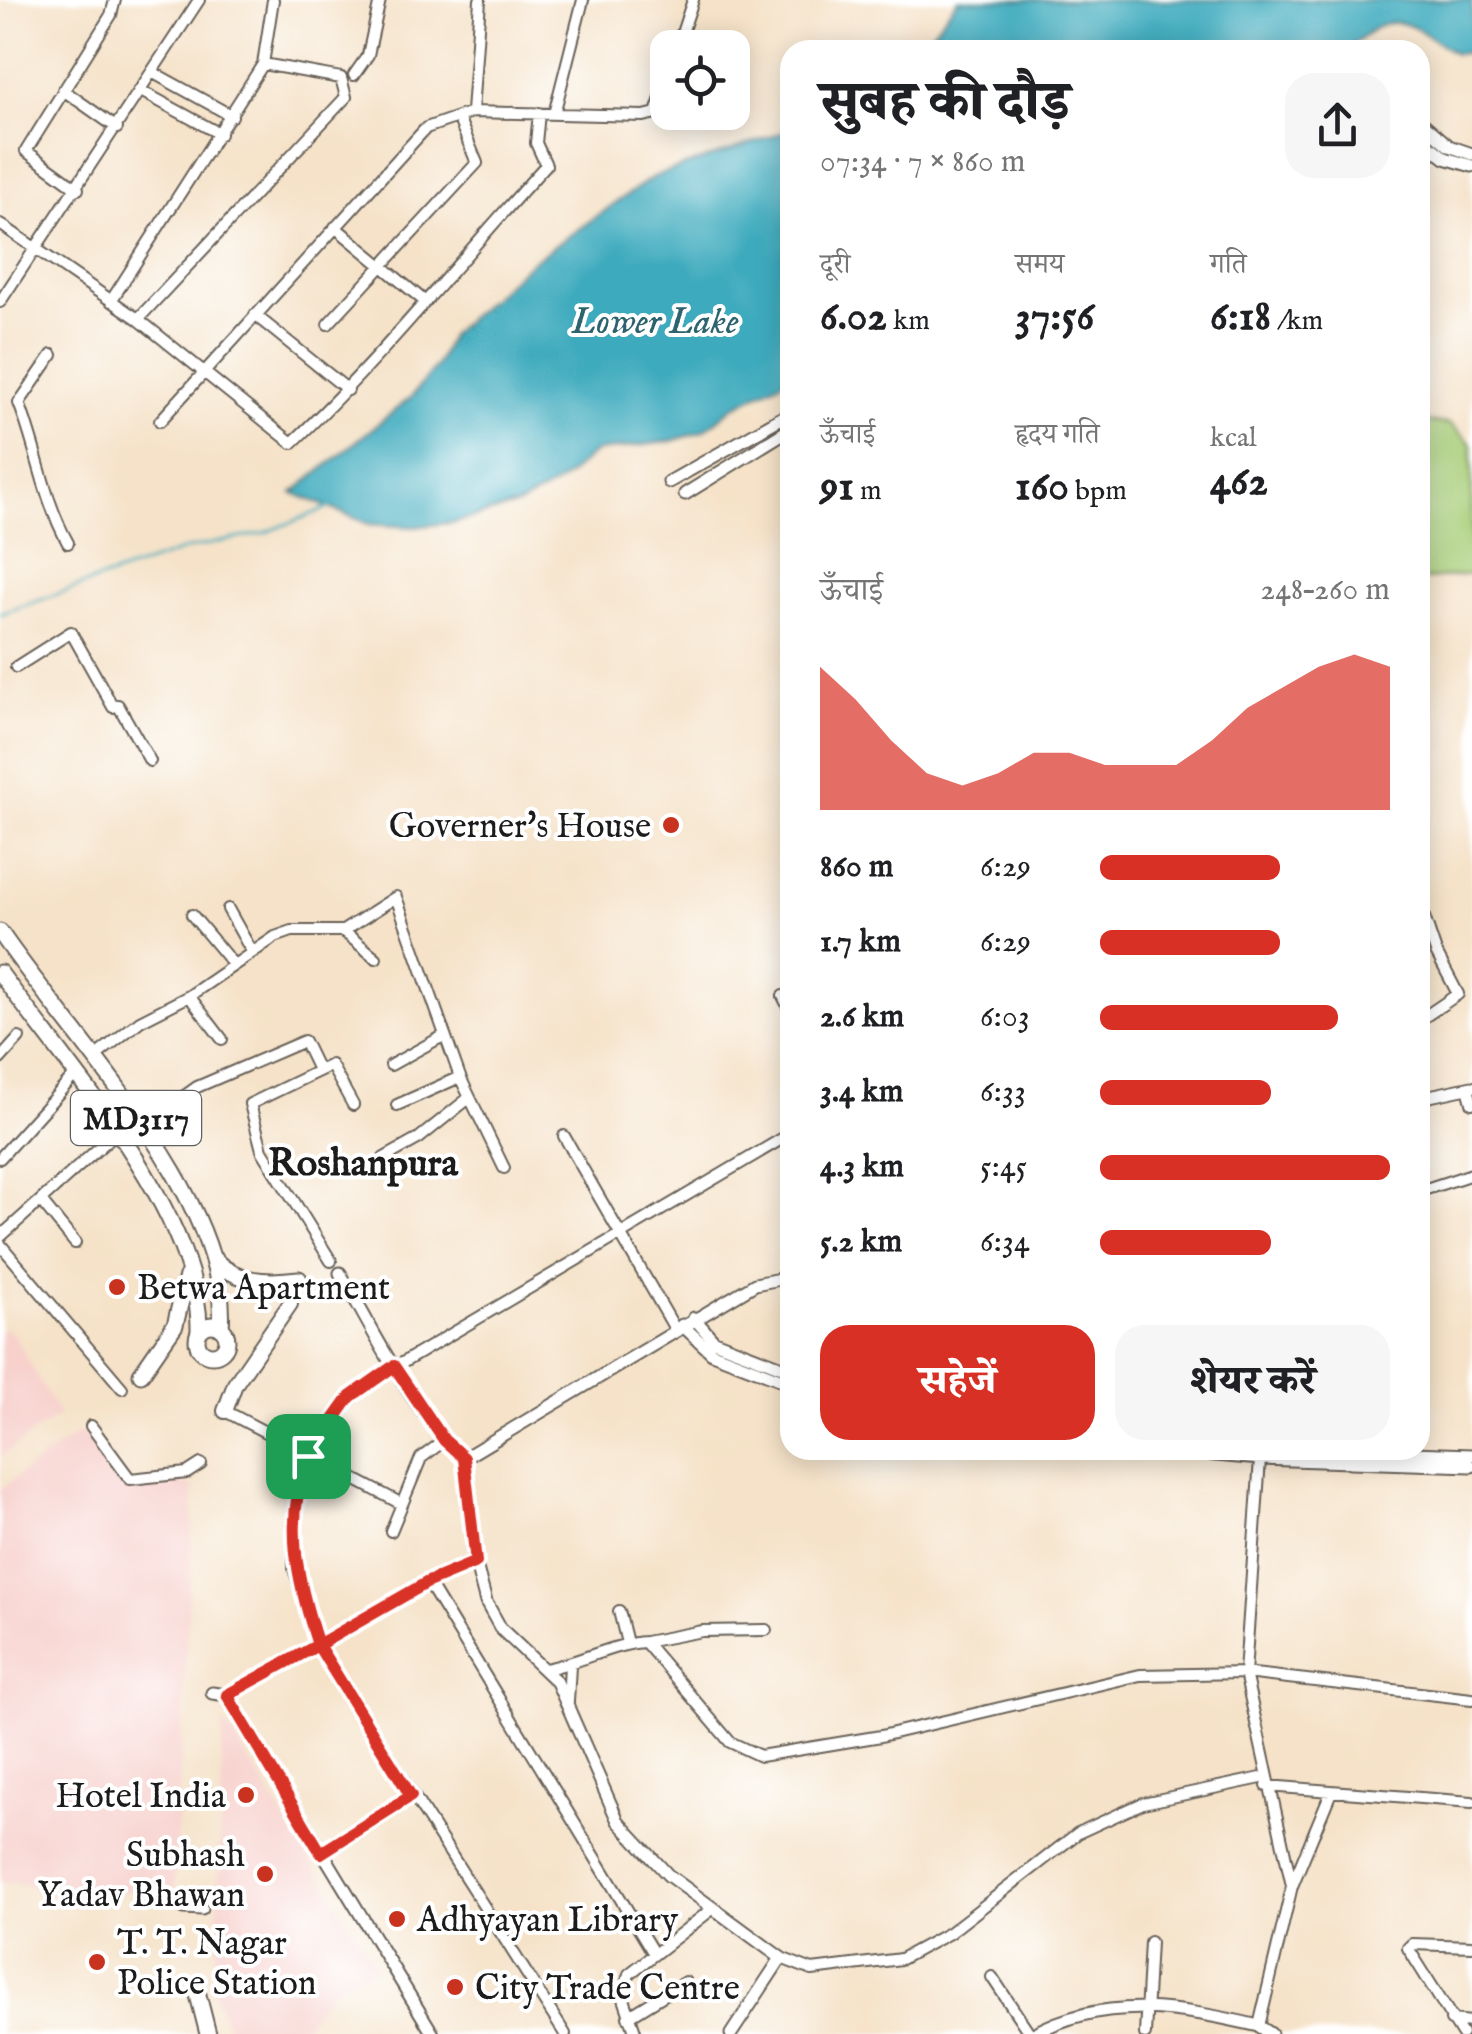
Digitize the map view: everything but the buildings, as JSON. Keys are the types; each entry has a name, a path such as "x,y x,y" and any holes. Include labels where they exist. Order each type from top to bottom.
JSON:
{"main road":[{"name":"MD3117","path":"0,932 172,1166 212,1257 222,1295 220,1328"},
{"name":"MD3117","path":"0,973 150,1180 188,1265 198,1302 199,1331"},
{"path":"212,1257 221,1268 262,1282 300,1278"},
{"path":"141,1374 175,1326 187,1285 188,1265"},
{"path":"225,1411 235,1384 290,1304"},
{"path":"209,1325 220,1328 227,1344 214,1355 198,1348 199,1331 209,1325"},
{"path":"198,1996 208,2034"}],"street":[{"path":"78,189 26,150 112,16 115,0"},
{"path":"0,302 39,250 199,0"},
{"path":"111,301 264,64 272,0"},
{"path":"354,75 368,54 380,0"},
{"path":"472,112 480,0"},
{"path":"554,114 583,0"},
{"path":"683,30 693,0"},
{"path":"138,319 346,97 340,78 264,64"},
{"path":"152,72 232,116"},
{"path":"63,90 117,128"},
{"path":"141,91 220,134"},
{"path":"160,421 426,128 472,112 650,113"},
{"path":"0,224 138,319 292,443 348,390 423,300 546,165 536,143 539,113"},
{"path":"328,324 477,163 458,117"},
{"path":"1430,130 1449,146 1472,154"},
{"path":"1430,146 1445,158 1472,166"},
{"path":"335,226 423,300"},
{"path":"254,315 348,390"},
{"path":"52,354 19,403 38,453 48,507 68,543"},
{"path":"669,482 780,419"},
{"path":"685,494 780,435"},
{"path":"16,666 71,632 150,761"},
{"path":"102,1052 140,1020 189,996 252,952 292,932 344,930 396,897 468,1098 504,1168"},
{"path":"228,909 252,952"},
{"path":"192,916 232,963"},
{"path":"344,930 376,958"},
{"path":"1430,934 1458,994 1430,1013"},
{"path":"189,996 222,1039"},
{"path":"391,1065 445,1035"},
{"path":"0,1059 19,1038"},
{"path":"162,1112 198,1086 304,1041 318,1070"},
{"path":"331,1260 262,1150 250,1104 331,1065 353,1105"},
{"path":"0,1158 74,1076"},
{"path":"397,1105 460,1077"},
{"path":"1430,1096 1470,1088 1472,1103"},
{"path":"384,1158 418,1139 468,1098"},
{"path":"564,1136 678,1327 712,1353 780,1379"},
{"path":"109,1139 0,1241 122,1388"},
{"path":"565,2034 318,1645 296,1578 296,1492 308,1456 350,1397 394,1366 780,1140"},
{"path":"1430,1188 1472,1174"},
{"path":"41,1200 75,1243"},
{"path":"340,1273 394,1366 444,1440 464,1458 476,1562 486,1602 501,1629 546,1669 568,1702 618,1821 649,1857 712,1910 780,1958 812,1970 901,1959 948,1933 1078,1833 1143,1803 1266,1781 1331,1792 1472,1802"},
{"path":"464,1458 678,1327 755,1284 780,1279"},
{"path":"694,1318 714,1341 780,1366"},
{"path":"225,1411 400,1503"},
{"path":"90,1426 130,1479 186,1473 201,1464"},
{"path":"391,1531 420,1458 444,1440"},
{"path":"1430,1454 1472,1455"},
{"path":"1260,1460 1245,1673 1292,1886"},
{"path":"1290,1460 1472,1466"},
{"path":"212,1692 227,1695 428,1582 476,1562"},
{"path":"428,1582 654,1954"},
{"path":"619,1611 627,1643"},
{"path":"546,1669 570,1665 627,1643 702,1631 766,1630"},
{"path":"646,1642 730,1742 760,1756 881,1736 1140,1675 1245,1673 1472,1699"},
{"path":"568,1702 570,1665"},
{"path":"227,1695 434,2034"},
{"path":"1258,2026 1292,1886 1331,1792"},
{"path":"321,1853 411,1796"},
{"path":"184,1908 202,1909"},
{"path":"636,2034 623,1996 629,1974 712,1910"},
{"path":"1146,2034 1150,1942"},
{"path":"1462,2034 1408,1948 1412,1944 1472,1946"},
{"path":"731,2034 780,1958"},
{"path":"992,1977 1032,2034 1081,2014 1150,2006 1258,2026 1271,2034"},
{"path":"628,2017 684,1982"},
{"path":"1451,2020 1472,2022"}],"shaded area":[{"path":"0,1327 13,1334 59,1415 0,1457"},
{"path":"78,1433 96,1435 112,1459 119,1480 143,1488 168,1479 194,1487 174,1895 0,1882 0,1489"},
{"path":"223,1725 228,1727 377,1967 328,1992 299,2034 230,2034 215,1994"}],"green space":[{"path":"1430,422 1450,424 1472,444 1472,574 1430,579"}],"water":[{"path":"958,0 1472,0 1472,52 1455,54 1414,28 1390,23 1359,40 926,40"},
{"name":"Lower Lake","path":"780,133 780,382 733,407 704,431 672,441 595,452 563,480 519,505 457,522 413,527 369,524 293,493 411,397 436,366 451,334 530,263 653,177"}],"waterway":[{"path":"0,614 187,549 264,533 330,507"}],"place":[{"name":"Governer's House","path":"671,825"},
{"name":"Betwa Apartment","path":"117,1287"},
{"name":"Hotel India","path":"246,1795"},
{"name":"Subhash Yadav Bhawan","path":"265,1874"},
{"name":"Adhyayan Library","path":"397,1919"},
{"name":"T. T. Nagar Police Station","path":"97,1962"},
{"name":"City Trade Centre","path":"455,1987"}],"district":[{"name":"Roshanpura","path":"363,1162"}],"route":[{"path":"308,1456 296,1492 294,1568 318,1645 227,1695 321,1853 411,1796 318,1645 428,1582 476,1562 464,1458 444,1440 394,1366 350,1397 308,1456"}]}
